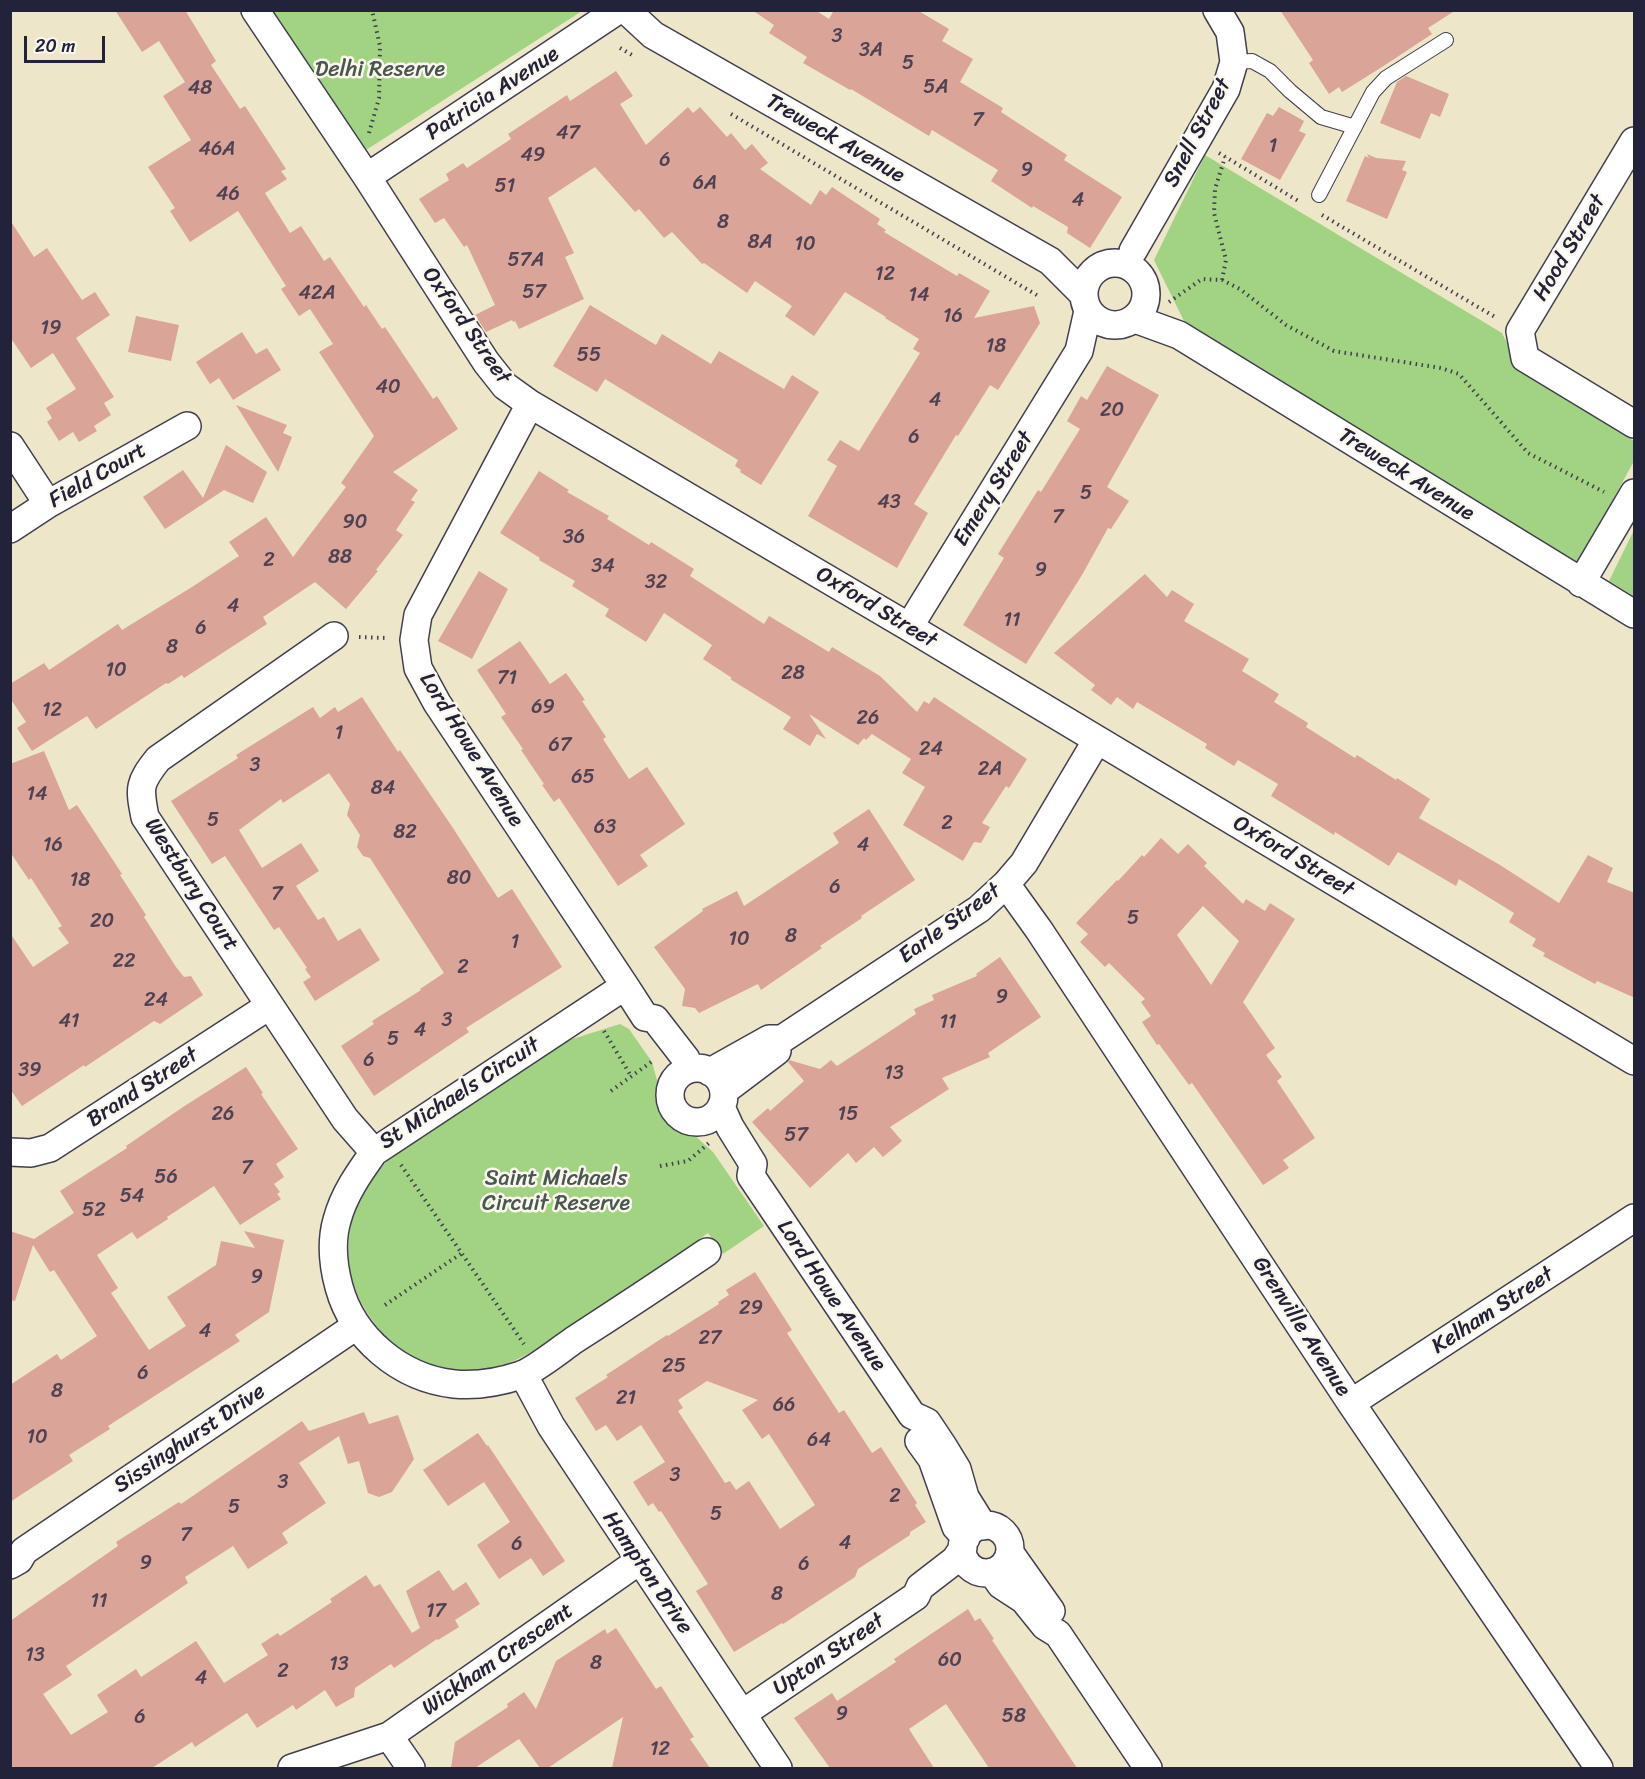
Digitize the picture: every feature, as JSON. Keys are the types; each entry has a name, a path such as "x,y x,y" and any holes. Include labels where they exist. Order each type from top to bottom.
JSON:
{"street":[{"name":"Oxford Street","path":"255,10 367,177 486,362 505,386 530,404 909,627 1635,1061"},
{"name":"Patricia Avenue","path":"367,177 618,10"},
{"name":"Treweck Avenue","path":"626,10 653,35 1050,261 1089,292"},
{"name":"Snell Street","path":"1133,251 1226,89 1234,62 1230,32 1216,10"},
{"name":"Hood Street","path":"1635,141 1520,331 1525,358 1635,424"},
{"path":"1116,262 1127,265 1137,272 1145,283 1139,314 1099,322 1089,292 1103,265 1116,262"},
{"name":"Emery Street","path":"909,627 1079,351 1089,292"},
{"name":"Treweck Avenue","path":"1139,314 1179,335 1635,614"},
{"name":"Emery Street","path":"1079,351 1139,314"},
{"name":"Lord Howe Avenue","path":"530,404 418,615 414,640 418,668 437,703 645,1017 655,1020 686,1059 705,1098"},
{"name":"Field Court","path":"10,529 48,504 187,426"},
{"path":"10,446 48,504"},
{"path":"1581,583 1632,498"},
{"name":"Westbury Court","path":"334,636 158,759 144,778 140,794 145,817 345,1119 380,1148"},
{"name":"Earle Street","path":"705,1098 770,1039 782,1039 979,909 1006,884 1024,863 1097,740"},
{"name":"Grenville Avenue","path":"1006,884 1039,930 1351,1403 1599,1768"},
{"name":"St Michaels Circuit","path":"624,986 380,1148 351,1186 337,1220 333,1247 335,1273 342,1299 356,1326 376,1349 399,1366 425,1378 454,1384 486,1383 531,1369 707,1252"},
{"name":"Brand Street","path":"10,1152 31,1153 50,1148 269,1006"},
{"name":"Lord Howe Avenue","path":"645,1017 644,1026 660,1055 705,1098 729,1127 753,1164 751,1176 912,1415 912,1430 932,1459 956,1527 970,1537 966,1562 993,1566"},
{"name":"Kelham Street","path":"1351,1403 1635,1218"},
{"name":"Sissinghurst Drive","path":"15,1556 356,1326"},
{"name":"Hampton Drive","path":"531,1369 551,1426 778,1768"},
{"path":"970,1537 990,1526 1003,1533 1008,1539 993,1566 1001,1585 1024,1600 1045,1626 1058,1634 1148,1768"},
{"name":"Upton Street","path":"742,1714 916,1596 920,1587 955,1560 970,1537"},
{"name":"Wickham Crescent","path":"292,1768 389,1736 639,1561"},
{"name":"Upton Street","path":"916,1596 927,1596 949,1584 993,1566"},
{"path":"389,1736 411,1768"}],"lane":[{"path":"1319,195 1373,92 1386,78 1446,40"},
{"path":"1234,62 1252,61 1270,71 1321,117 1355,127"}],"path":[{"path":"372,10 380,46 379,98 369,134 390,161"},
{"path":"620,48 640,60"},
{"path":"723,109 1040,297"},
{"path":"1212,147 1225,158 1305,205"},
{"path":"1222,280 1226,260 1214,213 1215,189 1225,158"},
{"path":"1315,211 1495,317"},
{"path":"1139,314 1170,301 1202,279 1222,280 1240,289 1286,326 1334,351 1441,368 1459,374 1528,453 1632,498"},
{"path":"334,636 414,640"},
{"path":"590,1009 631,1076"},
{"path":"611,1091 660,1055"},
{"path":"660,1166 688,1161 705,1098"},
{"path":"380,1148 462,1253 531,1369"},
{"path":"386,1305 462,1253"}],"green space":[{"name":"Delhi Reserve","path":"270,11 582,11 363,152"},
{"path":"1205,155 1502,333 1518,366 1634,441 1634,461 1576,567 1184,321 1154,260"},
{"path":"1634,530 1634,596 1609,581"},
{"name":"Saint Michaels Circuit Reserve","path":"620,1024 629,1029 652,1062 660,1091 660,1105 665,1117 694,1135 713,1152 764,1226 723,1254 708,1233 558,1335 509,1363 482,1370 451,1369 421,1361 407,1354 384,1335 370,1318 359,1299 351,1273 349,1247 352,1219 367,1184 409,1143 549,1049 566,1041"}],"building":[{"path":"115,10 185,10 216,61 211,65 240,109 245,106 286,169 281,171 287,179 265,193 290,233 301,226 324,261 330,257 364,307 366,305 382,329 385,327 433,399 437,396 458,429 393,472 418,490 411,500 415,502 396,530 403,535 376,570 378,571 346,609 315,582 263,617 267,624 184,678 182,675 166,683 96,729 87,716 32,751 17,728 26,722 10,698 10,684 44,663 49,670 118,624 122,630 192,587 239,556 229,542 266,517 293,557 346,487 341,483 374,436 319,352 333,344 310,309 299,316 281,289 286,286 238,211 190,242 170,211 175,208 148,167 191,140 163,96 185,82 159,41 142,52"},
{"path":"752,10 815,10 829,19 834,10 917,10 949,29 942,41 973,59 960,82 1003,108 1001,112 1067,155 1064,160 1122,197 1090,248 1067,233 1068,227 1033,206 1032,208 991,181 998,170 932,130 929,136 803,63 807,57 769,33 774,25"},
{"path":"1280,10 1456,10 1428,28 1432,34 1342,92 1339,87 1329,94 1309,63 1313,60"},
{"path":"616,71 633,96 620,104 646,145 688,107 693,113 700,107 727,137 731,133 745,150 752,144 768,163 760,169 811,205 820,190 826,195 832,187 880,219 877,224 886,230 884,232 957,276 959,273 990,291 974,318 1034,306 1040,323 998,390 990,385 914,504 928,513 897,568 808,516 837,466 827,460 840,440 859,451 920,353 913,349 919,339 845,292 814,336 785,316 792,306 755,281 747,293 704,263 702,264 672,232 664,238 639,209 635,212 595,167 548,198 574,253 565,257 584,299 519,329 512,320 486,332 475,315 495,305 467,245 464,247 444,218 435,223 419,199 449,180 446,174 463,163 467,168 511,139 508,134 567,95 570,101"},
{"path":"1406,76 1449,94 1440,117 1431,113 1420,139 1380,123 1397,82"},
{"path":"1279,107 1304,121 1299,131 1306,134 1280,180 1241,159 1267,113 1273,116"},
{"path":"1367,154 1376,158 1406,161 1402,170 1407,172 1387,219 1346,201 1365,156 1369,158"},
{"path":"10,220 34,257 47,248 82,300 95,292 110,315 76,338 114,397 104,403 111,415 94,426 97,431 79,442 73,432 59,441 47,422 52,418 46,408 76,389 53,353 31,368 10,337"},
{"path":"590,305 656,345 662,334 711,364 719,351 784,389 792,375 819,392 761,485 740,472 741,470 735,466 738,460 605,379 597,392 553,366"},
{"path":"136,316 179,325 171,361 128,352"},
{"path":"242,332 256,354 267,348 281,370 233,400 219,378 210,384 196,362"},
{"path":"1107,366 1159,395 1107,487 1129,501 1111,529 1108,528 1082,575 1026,664 963,625 1004,558 998,554 1038,490 1041,492 1080,429 1067,421 1081,396 1087,400"},
{"path":"236,405 287,425 283,433 292,437 278,472"},
{"path":"226,445 267,472 253,503 224,490 165,529 143,497 183,470 203,498"},
{"path":"539,471 569,490 567,492 609,516 607,519 649,545 651,542 694,569 690,576 764,624 769,616 829,652 832,647 880,676 917,712 924,701 929,704 934,697 1027,759 1009,788 1006,786 982,823 990,827 981,843 974,842 963,861 903,825 925,787 902,773 911,759 872,734 858,745 809,714 826,739 817,734 810,746 783,729 791,717 730,679 732,678 703,659 712,645 664,613 646,642 605,616 609,609 572,586 575,581 500,533"},
{"path":"479,571 508,589 472,659 438,641"},
{"path":"1145,574 1167,597 1172,590 1194,604 1184,621 1249,659 1242,671 1279,694 1274,702 1308,723 1306,727 1355,758 1357,755 1430,799 1419,818 1500,865 1559,903 1588,855 1613,868 1607,882 1635,893 1635,998 1597,981 1595,984 1543,956 1545,953 1532,946 1536,939 1509,922 1514,913 1459,879 1456,886 1398,852 1389,866 1271,796 1278,784 1238,760 1234,766 1205,748 1207,744 1137,702 1133,709 1117,697 1111,705 1091,690 1095,685 1054,653"},
{"path":"520,641 550,684 566,673 585,700 582,701 606,737 603,739 629,779 647,767 685,824 640,855 648,866 618,886 559,798 554,802 542,785 544,784 521,750 523,749 501,717 506,714 477,670"},
{"path":"362,697 398,752 400,750 453,828 498,898 512,889 562,967 466,1028 469,1032 374,1096 341,1046 374,1024 372,1021 444,973 370,858 363,856 357,847 360,835 347,815 350,804 329,773 283,803 281,799 239,830 262,868 301,843 319,871 296,886 318,920 324,917 338,941 360,928 380,960 315,1001 303,982 311,977 305,969 307,968 279,927 274,930 225,856 212,864 171,801 238,758 236,755 313,707 320,718 335,707 338,712"},
{"path":"44,751 69,810 77,805 122,874 120,875 146,915 144,917 176,967 184,977 191,976 203,995 160,1024 154,1021 22,1106 10,1089 10,933 33,967 69,943 58,928 62,926 31,878 29,880 10,852 10,764"},
{"path":"869,809 915,880 861,916 862,918 820,946 822,948 761,990 758,984 699,1013 695,1008 682,1006 685,989 654,947 703,911 702,909 737,891 744,906 839,843 833,833"},
{"path":"1161,838 1178,854 1188,844 1207,863 1204,866 1243,904 1246,899 1265,911 1270,903 1295,919 1243,1002 1275,1048 1266,1055 1282,1077 1277,1081 1315,1138 1283,1160 1289,1168 1263,1185 1192,1083 1189,1085 1142,1022 1151,1016 1141,1002 1145,999 1109,963 1105,967 1080,942 1088,934 1076,923 1142,855 1144,857","holes":["1203,906 1239,941 1211,985 1177,935"]},
{"path":"1000,957 1041,1017 988,1053 990,1057 942,1078 949,1089 890,1127 902,1141 883,1157 874,1147 856,1163 848,1153 810,1188 752,1122 768,1108 770,1111 804,1081 788,1062 789,1060 820,1069 831,1060 837,1066 916,1014 914,1009 934,1000 932,995 977,976 976,974"},
{"path":"246,1067 298,1149 276,1164 284,1177 274,1184 280,1192 277,1194 281,1199 240,1225 214,1186 137,1239 132,1232 97,1255 118,1288 111,1293 149,1350 186,1326 167,1297 216,1265 221,1241 255,1248 244,1231 284,1240 269,1312 235,1335 240,1341 108,1426 110,1429 69,1455 73,1461 10,1502 10,1385 57,1354 61,1360 97,1336 54,1270 50,1272 33,1245 15,1301 10,1300 10,1231 34,1239 74,1213 60,1191"},
{"path":"755,1272 792,1330 787,1333 839,1413 844,1410 872,1453 881,1447 917,1503 915,1505 926,1522 858,1569 855,1577 783,1624 734,1652 696,1591 708,1584 661,1511 659,1512 653,1503 648,1506 633,1482 665,1462 641,1425 617,1441 606,1425 596,1431 575,1398 644,1350 719,1304 718,1302 729,1295 726,1290","holes":["707,1381 758,1400 742,1410 762,1439 769,1434 815,1505 780,1529 749,1481 736,1490 730,1481 725,1483 678,1411 683,1408 678,1400"]},
{"path":"364,1412 369,1424 398,1415 414,1459 392,1492 379,1497 368,1493 359,1461 348,1464 339,1436 299,1463 326,1503 282,1533 288,1543 248,1569 233,1546 185,1577 188,1583 66,1666 72,1675 43,1694 71,1735 108,1712 97,1695 136,1669 141,1677 196,1641 224,1683 268,1655 261,1644 278,1633 280,1636 332,1602 330,1599 366,1575 374,1587 380,1584 412,1633 420,1628 406,1591 439,1570 453,1591 466,1582 480,1604 455,1620 459,1627 394,1668 391,1664 355,1688 354,1697 336,1707 325,1690 296,1710 293,1705 257,1728 247,1713 195,1747 192,1742 152,1768 10,1768 10,1621 118,1546 116,1542 179,1502 181,1504 302,1421 309,1431"},
{"path":"478,1433 565,1561 543,1576 531,1558 499,1579 477,1545 510,1522 484,1482 448,1506 423,1470"},
{"path":"968,1609 975,1621 980,1618 994,1639 992,1640 1077,1768 989,1768 946,1704 909,1729 934,1768 830,1768 794,1718 832,1693 837,1701 896,1662 894,1659"},
{"path":"616,1628 656,1689 661,1686 694,1737 690,1739 710,1768 612,1768 623,1717 548,1768 540,1768 519,1739 475,1768 451,1768 455,1742 508,1707 507,1704 524,1692 536,1709 556,1661 605,1629 607,1634"}]}
